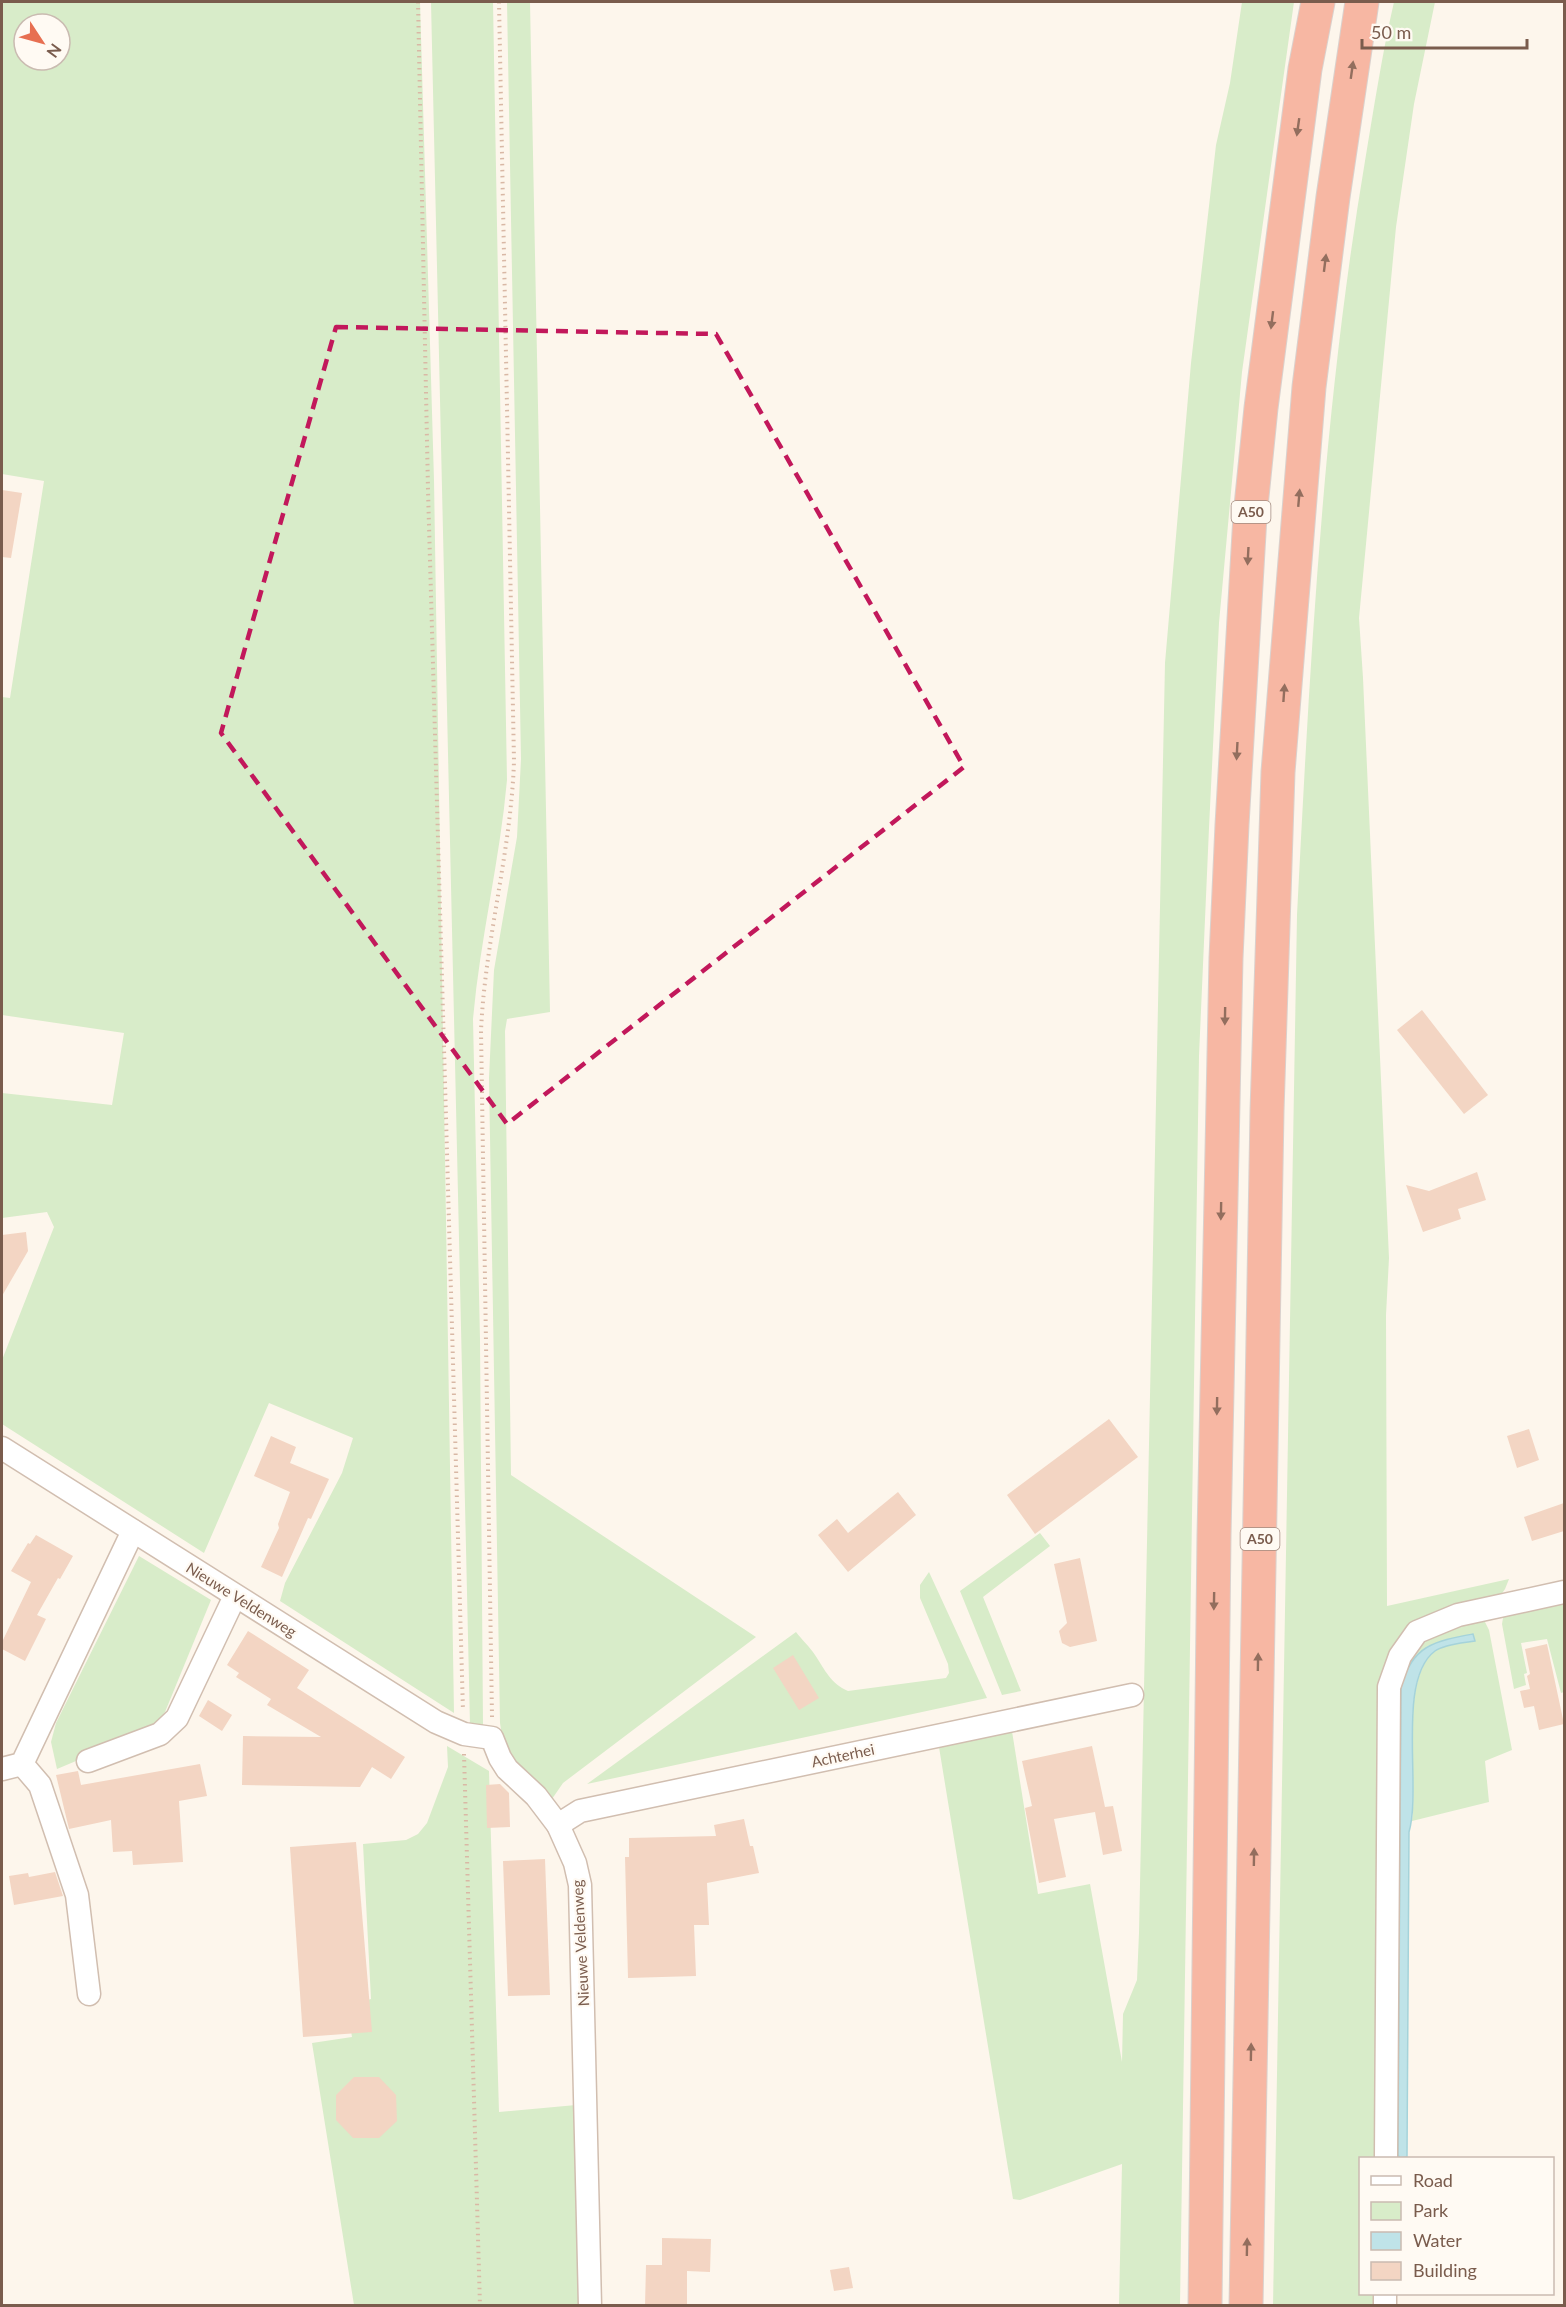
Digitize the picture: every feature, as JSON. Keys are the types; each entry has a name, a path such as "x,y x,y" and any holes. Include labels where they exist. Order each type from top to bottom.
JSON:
{"highway":[{"name":"A50","path":"1301,2 1305,69"},
{"name":"A50","path":"1205,2306 1215,1525 1226,958 1250,516 1275,295 1305,69 1318,2"},
{"name":"A50","path":"1246,2306 1267,1111 1278,772 1308,387 1362,3"}],"street":[{"name":"Nieuwe Veldenweg","path":"2,1448 436,1722 464,1734 492,1738 507,1769 536,1796 558,1825 575,1863 580,1885 582,1915 590,2306"},
{"path":"89,1994 77,1895 40,1785 12,1766 133,1531"},
{"path":"1386,2157 1389,1687 1400,1656 1417,1632 1458,1615 1564,1592"},
{"path":"88,1761 160,1734 177,1718 236,1596"},
{"name":"Achterhei","path":"558,1825 580,1811 1132,1695"}],"path":[{"path":"418,2 428,502 480,2306"},
{"path":"492,1738 482,1031 486,970 513,804 514,761 499,2"}],"highlighted area":[{"path":"336,327 716,334 964,767 507,1124 221,733"}],"green space":[{"path":"2,2 420,2 434,480 454,1713 280,1601 285,1583 342,1473 353,1438 269,1403 204,1553 2,1424 2,1360 54,1227 47,1212 2,1218 2,1093 112,1105 124,1033 2,1015 2,697 10,698 44,481 2,474"},
{"path":"431,2 493,2 507,780 473,1019 480,1339 483,1725 470,1725"},
{"path":"507,2 530,2 550,1012 507,1019 505,1031 511,1475 756,1637 563,1783 552,1799 510,1756 503,1742 500,1723 489,1078 494,970 517,837 521,759"},
{"path":"1242,2 1294,2 1242,372 1219,623 1199,1056 1180,2305 1119,2305 1122,2164 1020,2200 1013,2199 938,1741 1011,1725 1038,1894 1090,1884 1122,2062 1123,2014 1137,1980 1139,1933 1165,663 1191,363 1216,145 1230,83"},
{"path":"1394,2 1435,2 1414,104 1396,227 1359,618 1389,1258 1386,1315 1387,1606 1509,1579 1498,1599 1394,1650 1379,2157 1359,2157 1359,2295 1378,2295 1378,2305 1273,2306 1297,915 1313,631 1328,443 1351,255 1382,61"},
{"path":"1040,1533 1050,1546 983,1597 1021,1691 1002,1695 960,1591"},
{"path":"139,1556 211,1600 165,1712 152,1729 57,1769 51,1742 56,1723"},
{"path":"929,1572 987,1698 587,1784 796,1632 825,1671 848,1691 946,1678 949,1673 948,1664 920,1598 920,1585"},
{"path":"1564,1599 1564,1692 1561,1693 1547,1639 1521,1643 1527,1673 1524,1674 1526,1685 1514,1689 1502,1624 1504,1612"},
{"path":"1482,1616 1489,1630 1512,1750 1485,1761 1489,1802 1412,1821 1412,1730 1417,1684 1424,1665 1435,1651 1448,1645 1475,1641 1427,1646 1399,1704 1402,1822 1399,1933 1399,2157 1392,2157 1398,1678 1422,1639"},
{"path":"447,1746 489,1771 499,2112 576,2105 580,2305 354,2305 312,2043 352,2037 347,2006 371,1999 363,1844 406,1840 418,1834 427,1823 448,1767"}],"water":[{"path":"1473,1634 1475,1641 1449,1645 1435,1651 1423,1665 1416,1685 1412,1736 1412,1812 1409,1832 1407,2157 1399,2157 1401,1687 1412,1662 1419,1654 1427,1647 1447,1639"}],"building":[{"path":"2,490 22,493 11,558 2,557"},
{"path":"1422,1010 1488,1095 1464,1114 1397,1030"},
{"path":"1477,1172 1486,1200 1458,1209 1461,1219 1423,1232 1406,1185 1429,1191"},
{"path":"26,1232 28,1251 2,1296 2,1235"},
{"path":"1109,1419 1138,1457 1035,1534 1007,1495"},
{"path":"1529,1429 1539,1460 1517,1468 1507,1436"},
{"path":"271,1436 296,1447 290,1463 329,1479 311,1519 308,1518 282,1577 261,1567 279,1528 278,1524 290,1492 254,1476"},
{"path":"898,1492 916,1515 848,1572 818,1535 837,1519 848,1533"},
{"path":"1564,1503 1564,1531 1532,1541 1524,1517"},
{"path":"36,1535 73,1556 37,1615 46,1619 25,1661 2,1649 2,1642 31,1582 11,1571 28,1543 30,1544"},
{"path":"1080,1558 1097,1641 1070,1647 1062,1643 1059,1631 1067,1623 1054,1564"},
{"path":"248,1631 309,1670 297,1688 405,1757 391,1779 372,1767 360,1787 242,1785 243,1736 321,1737 267,1705 271,1699 236,1677 239,1673 227,1665"},
{"path":"1547,1644 1564,1724 1539,1730 1534,1706 1524,1708 1520,1691 1530,1689 1527,1676 1530,1674 1525,1649"},
{"path":"793,1655 819,1698 799,1710 773,1668"},
{"path":"208,1700 232,1715 222,1731 199,1716"},
{"path":"1092,1746 1105,1807 1113,1806 1122,1851 1103,1855 1095,1812 1054,1819 1066,1877 1039,1883 1025,1808 1032,1806 1022,1761"},
{"path":"200,1764 207,1796 179,1801 183,1862 133,1865 132,1851 113,1852 111,1820 69,1829 56,1775 78,1771 81,1785"},
{"path":"500,1784 509,1793 510,1827 487,1828 486,1785"},
{"path":"744,1819 759,1873 707,1883 709,1925 694,1925 696,1976 628,1978 625,1857 629,1857 629,1838 716,1836 714,1825"},
{"path":"356,1842 372,2032 303,2037 290,1847"},
{"path":"545,1859 550,1995 508,1996 503,1861"},
{"path":"55,1872 63,1896 14,1905 9,1876 28,1873 29,1877"},
{"path":"354,2077 379,2077 396,2095 397,2121 379,2138 353,2138 336,2120 336,2095"},
{"path":"662,2238 711,2239 710,2272 687,2271 687,2306 645,2306 646,2265 662,2265"},
{"path":"849,2267 853,2288 834,2291 830,2270"}]}
